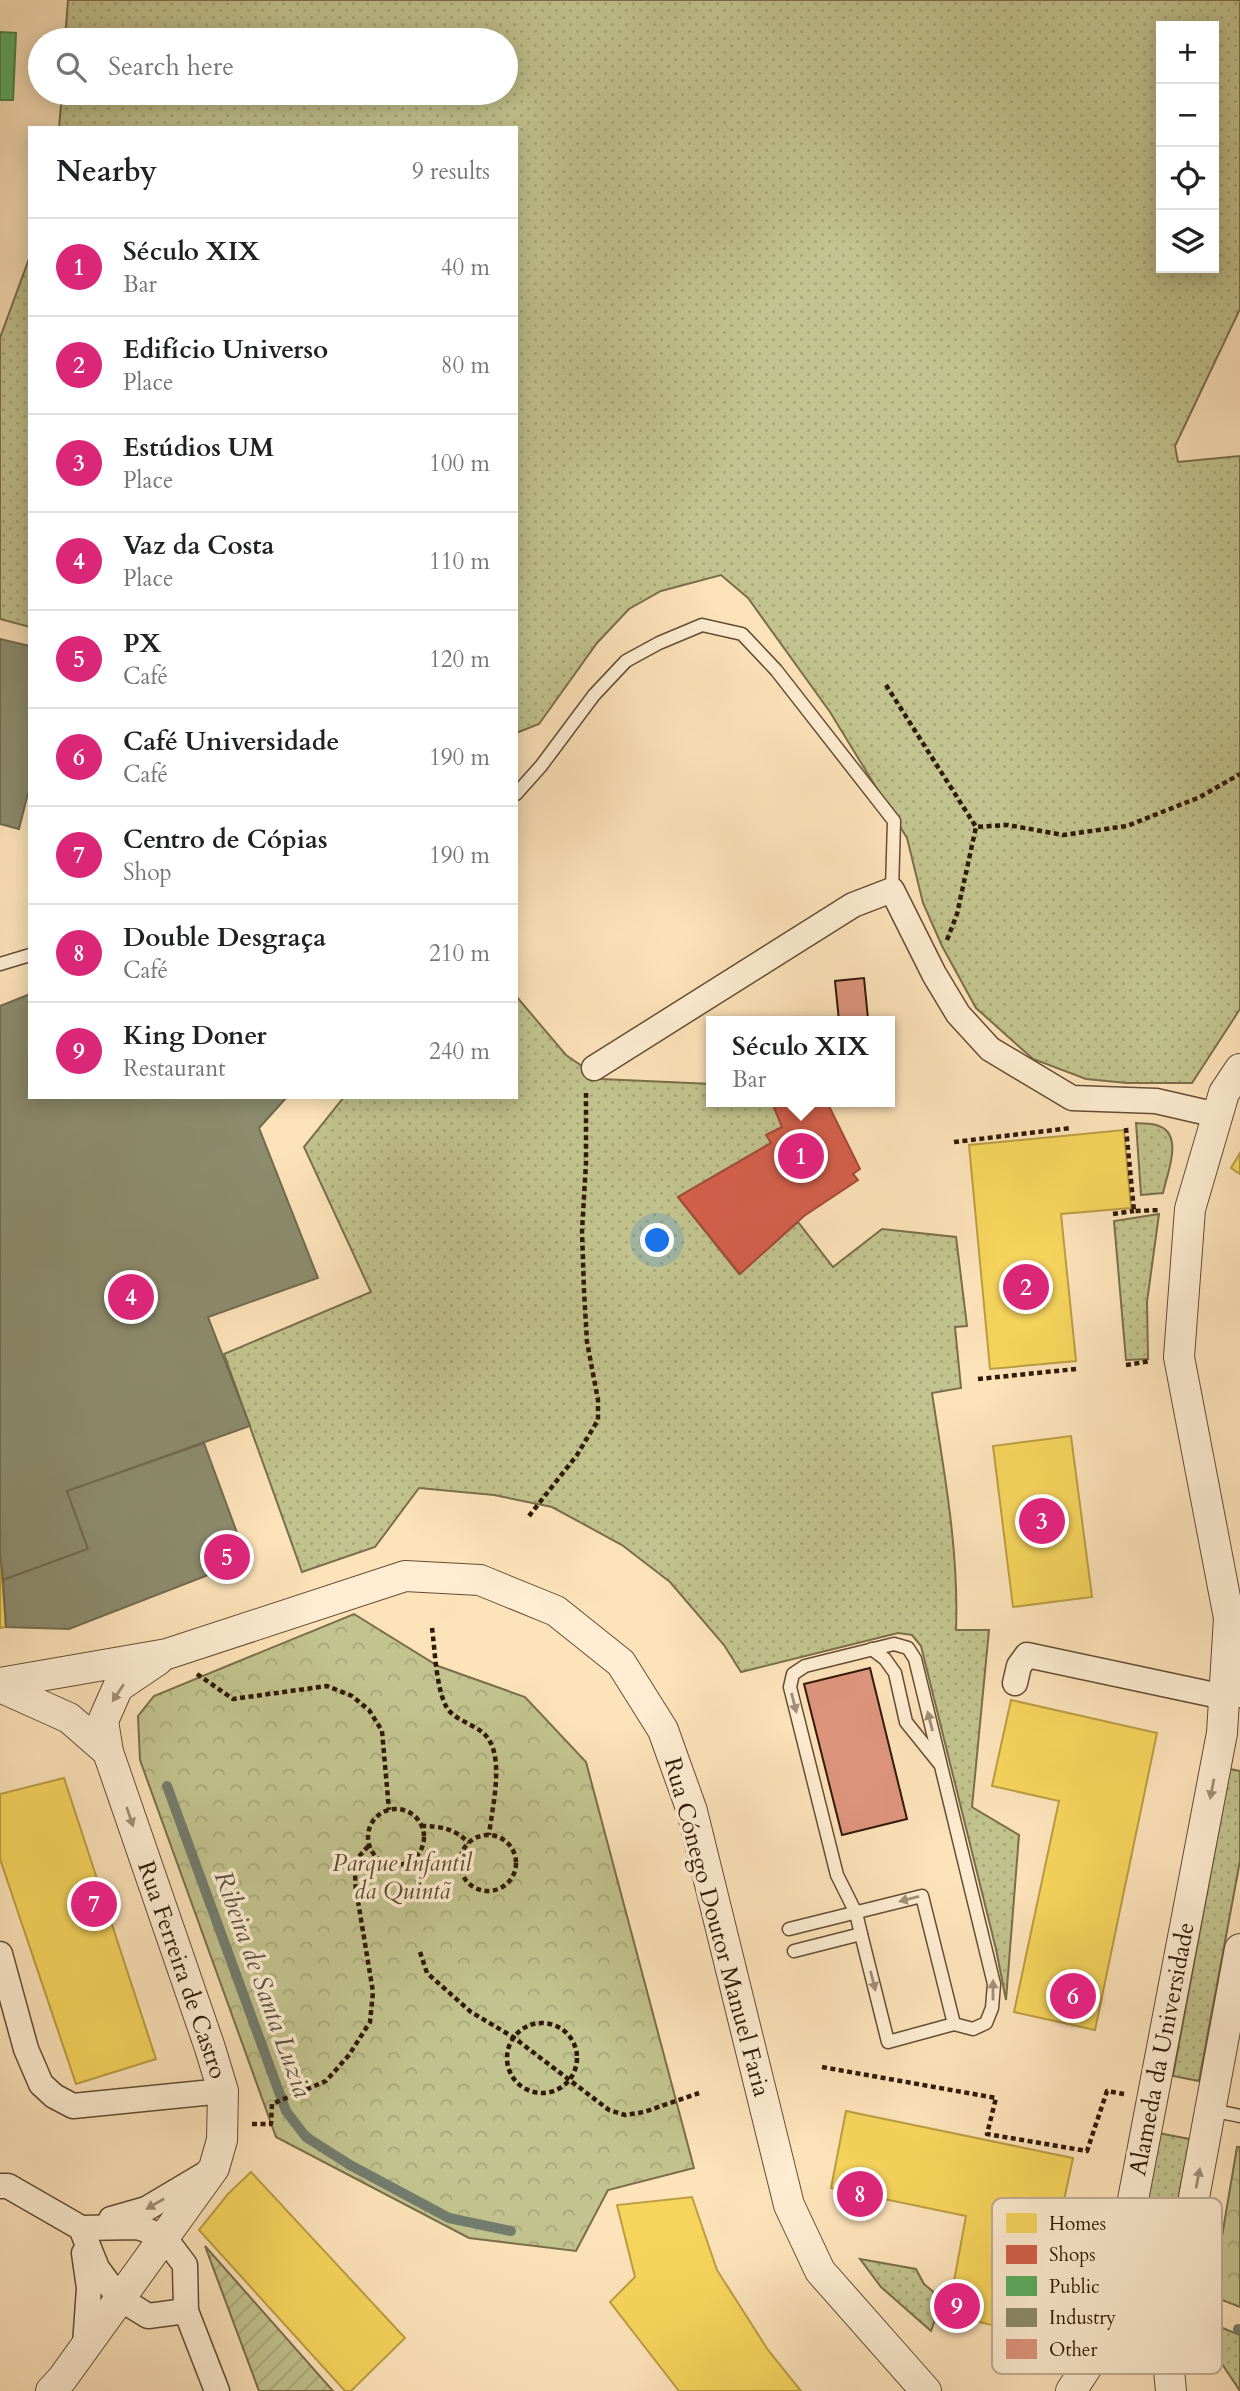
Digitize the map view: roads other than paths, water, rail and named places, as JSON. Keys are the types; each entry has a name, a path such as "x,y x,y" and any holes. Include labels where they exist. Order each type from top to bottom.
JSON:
{"street":[{"path":"594,1068 853,905 892,890 934,974 958,1014 990,1049 1072,1098 1156,1101 1217,1115"},
{"path":"1240,1069 1224,1093 1189,1209 1179,1357 1229,1618 1240,1649"},
{"name":"Rua Cónego Doutor Manuel Faria","path":"167,1654 405,1576 480,1580 556,1611 621,1663 663,1730 692,1811 789,2205 820,2271 926,2391"},
{"name":"Alameda da Universidade","path":"1134,2198 1152,2100 1229,1750 1232,1696 1229,1618"},
{"path":"0,1685 167,1654"},
{"name":"Rua Ferreira de Castro","path":"51,2391 214,2168 222,2140 223,2091 108,1752 103,1721 118,1687 167,1654"},
{"path":"1015,1683 1019,1666 1027,1655 1232,1696"},
{"name":"Rua Ferreira de Castro","path":"0,1685 69,1718 108,1752"},
{"path":"1194,2198 1240,1949"},
{"path":"0,1954 26,2049 41,2084 54,2096 73,2106 223,2091"},
{"path":"80,2228 146,2209 214,2168"},
{"path":"0,2186 8,2186 80,2228 138,2227 164,2237 184,2265 186,2311 218,2391"},
{"path":"80,2228 97,2268 119,2298 148,2316 186,2311"},
{"path":"80,2228 89,2288 85,2345"},
{"name":"Rua Cónego Doutor Manuel Faria","path":"900,2362 942,2391"},
{"name":"Alameda da Universidade","path":"1071,2391 1082,2374"}],"lane":[{"path":"518,792 541,766 594,695 626,661 659,643 702,625 742,634 776,670 894,821 892,890"},
{"path":"0,964 28,956"},
{"path":"894,1644 908,1648 915,1659 941,1766 994,1984 992,2008 986,2023 973,2029 954,2024 888,2042 856,1913 837,1875 790,1687 793,1674 805,1666 894,1644"},
{"path":"872,1649 885,1659 895,1672 906,1722 941,1766"},
{"path":"789,1929 922,1896 954,2024"},
{"path":"794,1951 861,1934"},
{"path":"1211,2110 1240,2116"}],"waterway":[{"name":"Ribeira de Santa Luzia","path":"167,1786 286,2111 306,2137 350,2165 449,2218 511,2231"}],"place":[{"name":"Século XIX","path":"801,1156"},
{"name":"Edifício Universo","path":"1026,1287"},
{"name":"Vaz da Costa","path":"131,1297"},
{"name":"Estúdios UM","path":"1042,1521"},
{"name":"PX","path":"227,1557"},
{"name":"Centro de Cópias","path":"94,1904"},
{"name":"Café Universidade","path":"1073,1996"},
{"name":"Double Desgraça","path":"860,2194"},
{"name":"King Doner","path":"957,2306"}],"park label":[{"name":"Parque Infantil da Quintã","path":"402,1877"}]}
